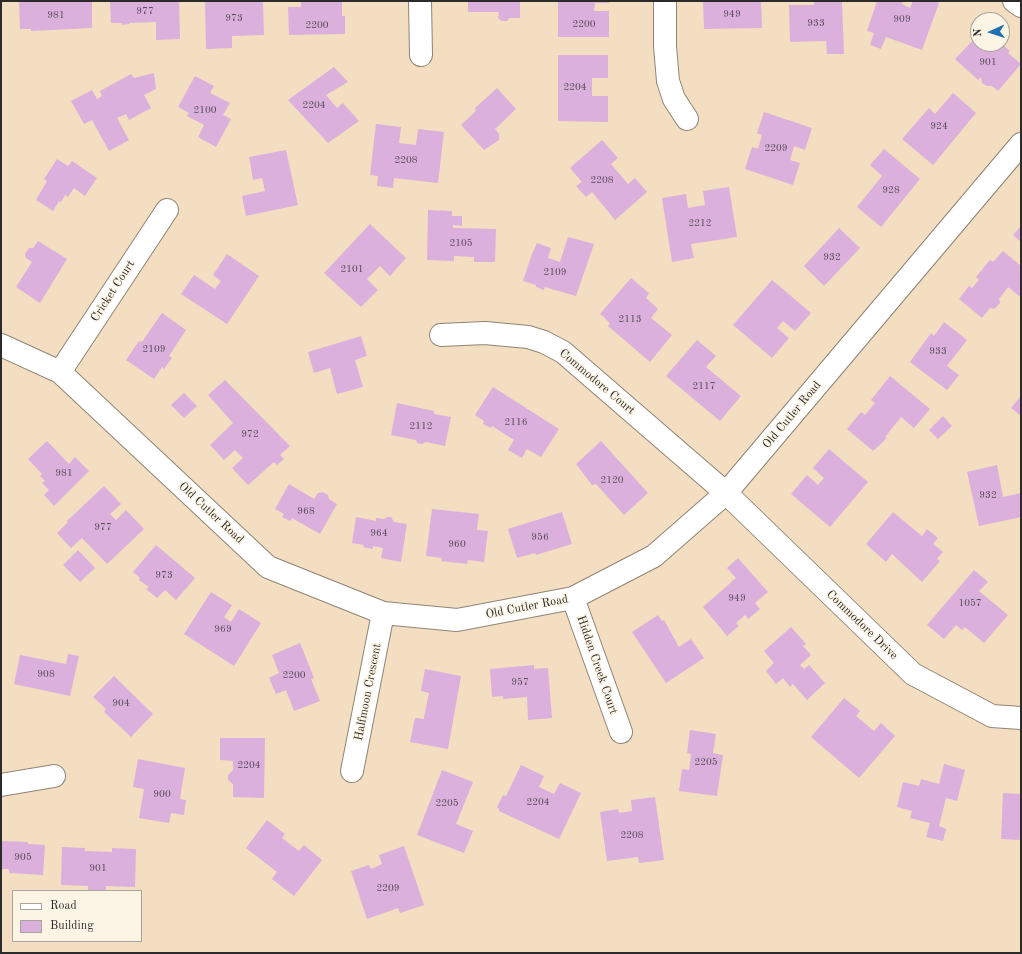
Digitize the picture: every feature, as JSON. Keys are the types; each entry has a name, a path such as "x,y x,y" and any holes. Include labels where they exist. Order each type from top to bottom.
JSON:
{"street":[{"path":"420,1 421,55"},
{"path":"664,1 665,46 668,81 674,99 687,119"},
{"path":"1014,1 1021,6"},
{"name":"Old Cutler Road","path":"1,345 60,372 268,567 383,613 457,620 573,598 654,556 726,493 1021,144"},
{"name":"Cricket Court","path":"60,372 167,210"},
{"name":"Commodore Court","path":"441,335 485,333 528,337 544,342 563,352 726,493"},
{"name":"Commodore Drive","path":"726,493 913,674 992,716 1021,718"},
{"name":"Hidden Creek Court","path":"573,598 621,732"},
{"name":"Halfmoon Crescent","path":"352,771 383,613"},
{"path":"1,785 54,776"}],"building":[{"path":"19,1 92,1 92,28 31,31 31,29 20,29"},
{"path":"110,1 179,1 180,39 156,40 156,22 129,23 122,25 122,23 111,23"},
{"path":"205,1 263,1 264,35 232,36 232,48 206,49"},
{"path":"301,1 342,1 342,16 345,16 345,34 289,35 288,7 301,7"},
{"path":"468,1 520,1 520,18 509,18 507,21 502,21 498,18 499,12 468,12"},
{"path":"558,1 609,1 609,3 595,3 594,11 609,11 609,37 558,37"},
{"path":"703,1 761,1 762,28 704,29"},
{"path":"814,1 842,1 844,54 827,54 826,41 790,42 789,5 814,5"},
{"path":"877,1 903,1 902,4 910,8 913,1 934,1 939,3 922,50 886,37 881,49 870,45 874,33 867,31"},
{"path":"970,43 970,52 1009,52 1008,53 1021,64 998,91 992,86 987,86 982,83 981,77 978,80 955,59"},
{"path":"558,55 608,55 608,78 592,78 592,96 608,96 608,122 558,121"},
{"path":"334,67 348,82 326,95 337,108 343,103 359,121 328,143 288,100"},
{"path":"154,73 156,89 144,95 151,108 129,120 126,114 117,118 129,140 109,151 92,120 84,124 71,101 92,90 97,99 102,96 100,91 131,74 134,78"},
{"path":"195,76 214,86 210,93 230,103 223,115 231,119 216,147 198,137 204,125 187,116 189,113 178,107"},
{"path":"497,88 516,109 495,129 499,134 499,140 484,150 461,125 476,111 475,108"},
{"path":"953,93 976,113 933,165 902,139 929,108 935,114"},
{"path":"764,112 812,128 805,150 794,146 790,160 800,163 793,185 745,169 752,147 758,149 762,135 757,133"},
{"path":"376,124 401,127 399,143 416,145 418,129 444,132 438,183 394,178 393,188 377,186 378,176 370,175"},
{"path":"602,140 618,158 611,164 628,184 635,178 647,192 615,220 592,192 586,197 576,186 582,182 570,168"},
{"path":"884,149 920,179 881,227 857,207 882,176 870,165"},
{"path":"286,150 298,205 246,216 242,196 265,191 262,178 253,180 249,157"},
{"path":"57,159 68,166 72,161 97,178 85,196 74,188 68,197 65,195 61,202 59,201 53,211 36,200 47,181 44,179"},
{"path":"729,187 737,237 691,244 694,258 672,262 662,198 686,194 688,208 705,205 703,191"},
{"path":"428,210 452,211 452,216 462,216 462,226 453,225 453,228 496,229 495,262 474,262 474,257 454,256 454,261 427,260"},
{"path":"370,224 406,258 390,276 380,266 367,279 378,290 361,307 324,273"},
{"path":"1021,226 1021,242 1013,235"},
{"path":"839,228 860,248 824,286 804,266"},
{"path":"568,237 594,244 576,296 545,287 544,290 536,287 536,285 523,281 537,243 551,248 548,258 560,262"},
{"path":"38,241 67,259 40,303 16,287 32,262 26,258 25,254 29,248 33,248"},
{"path":"1003,251 1021,266 1021,294 1019,296 1008,287 999,299 1000,303 994,309 990,308 982,318 959,299 969,286 972,288 979,280 976,277 990,260 993,262"},
{"path":"227,254 259,276 227,324 181,294 194,275 215,289 221,281 213,275"},
{"path":"631,278 649,293 646,298 658,309 651,318 672,335 650,362 608,326 610,323 600,314"},
{"path":"772,280 811,313 795,331 783,321 777,328 789,338 772,358 733,325"},
{"path":"162,313 186,330 169,356 172,358 164,369 162,367 154,379 126,360 139,341 142,342"},
{"path":"944,322 967,340 947,366 959,375 947,390 910,362 931,333 934,336"},
{"path":"361,336 367,356 355,360 363,387 337,394 330,368 314,373 308,352"},
{"path":"697,340 716,356 706,367 741,396 720,421 666,376"},
{"path":"890,376 930,409 914,428 901,417 885,437 887,438 873,451 847,429 861,412 865,415 875,403 871,400"},
{"path":"225,380 290,446 280,455 284,459 277,465 274,462 248,485 232,468 243,458 235,450 224,460 210,445 233,423 208,395"},
{"path":"493,387 559,429 541,457 527,449 522,458 508,450 514,440 492,426 491,428 483,424 484,421 475,415"},
{"path":"184,393 197,406 184,418 171,405"},
{"path":"1021,396 1021,416 1011,408"},
{"path":"397,403 434,411 434,414 451,417 445,446 426,442 422,444 417,443 416,440 391,435"},
{"path":"943,416 952,426 938,439 929,430"},
{"path":"47,441 69,464 75,457 89,471 54,506 44,495 49,490 42,483 45,481 40,476 42,474 28,459"},
{"path":"601,441 648,493 624,515 596,484 592,485 576,464"},
{"path":"829,449 868,482 830,527 791,494 807,475 818,485 824,478 813,468"},
{"path":"997,465 1003,497 1021,493 1021,517 979,526 967,472"},
{"path":"289,484 314,499 318,493 323,492 328,495 329,499 337,504 320,534 292,518 290,521 282,517 284,514 275,509"},
{"path":"104,486 121,504 110,514 116,520 126,510 144,529 107,564 82,538 71,548 57,533 68,522 67,521"},
{"path":"432,509 479,514 477,530 488,531 484,562 468,560 467,564 441,561 442,558 426,556"},
{"path":"562,512 572,544 536,555 535,553 517,558 508,529"},
{"path":"893,512 922,536 927,529 938,538 933,544 943,552 937,559 940,561 922,582 892,554 886,562 866,544"},
{"path":"356,517 376,521 376,518 384,519 391,517 394,522 407,524 401,562 381,558 383,548 373,546 373,549 363,547 364,545 352,543"},
{"path":"156,545 195,578 176,600 165,590 157,598 146,589 149,587 139,580 140,578 133,572"},
{"path":"78,550 95,568 80,582 63,565"},
{"path":"738,558 768,592 755,603 760,609 748,619 745,615 736,623 739,626 727,636 703,607 736,578 727,568"},
{"path":"974,570 988,582 979,591 1008,615 984,643 965,627 962,630 956,625 944,639 927,625"},
{"path":"211,592 232,605 224,617 231,622 239,609 261,623 234,666 184,634"},
{"path":"658,615 662,621 664,620 679,647 691,639 704,658 666,683 632,632"},
{"path":"791,627 806,644 803,646 811,655 800,665 804,669 809,665 825,683 807,700 793,684 790,687 783,678 776,684 766,671 774,663 764,651"},
{"path":"300,643 314,678 311,679 320,701 294,711 286,690 276,694 269,678 279,673 272,655"},
{"path":"68,654 79,656 70,696 14,684 20,655 66,664"},
{"path":"534,665 534,669 548,668 552,718 528,720 527,697 503,699 503,696 492,697 490,669"},
{"path":"425,669 461,676 448,749 410,742 415,718 424,719 429,693 421,691"},
{"path":"114,676 153,714 131,737 104,712 106,709 93,697"},
{"path":"844,698 860,711 856,716 874,731 881,723 895,736 859,778 811,737"},
{"path":"690,730 716,734 713,753 723,755 717,796 679,791 682,769 689,770 691,754 687,753"},
{"path":"220,738 265,738 264,798 233,797 233,784 228,780 228,775 233,770 233,761 220,760"},
{"path":"138,759 185,768 180,799 186,800 184,815 171,813 169,823 139,818 144,789 133,787"},
{"path":"944,764 965,770 957,801 946,798 939,826 946,829 943,841 926,837 930,823 910,818 912,811 897,807 903,782 919,786 921,779 939,784"},
{"path":"521,765 544,776 539,787 554,794 560,783 581,793 559,839 499,811 497,807 503,795 506,796"},
{"path":"442,770 473,782 456,824 473,831 464,853 417,835"},
{"path":"1003,793 1021,794 1021,840 1001,839"},
{"path":"655,797 664,860 639,863 638,857 607,861 600,812 618,809 619,813 632,811 631,800"},
{"path":"267,820 285,834 282,838 299,851 304,845 322,860 294,896 272,879 277,872 246,848"},
{"path":"1,841 28,842 28,844 45,845 43,875 9,873 9,869 1,869"},
{"path":"404,846 424,905 400,913 398,908 367,919 351,871 369,865 371,869 382,864 379,855"},
{"path":"62,847 85,848 85,851 112,852 112,848 136,849 135,887 106,886 106,890 88,890 88,886 61,885"}]}
